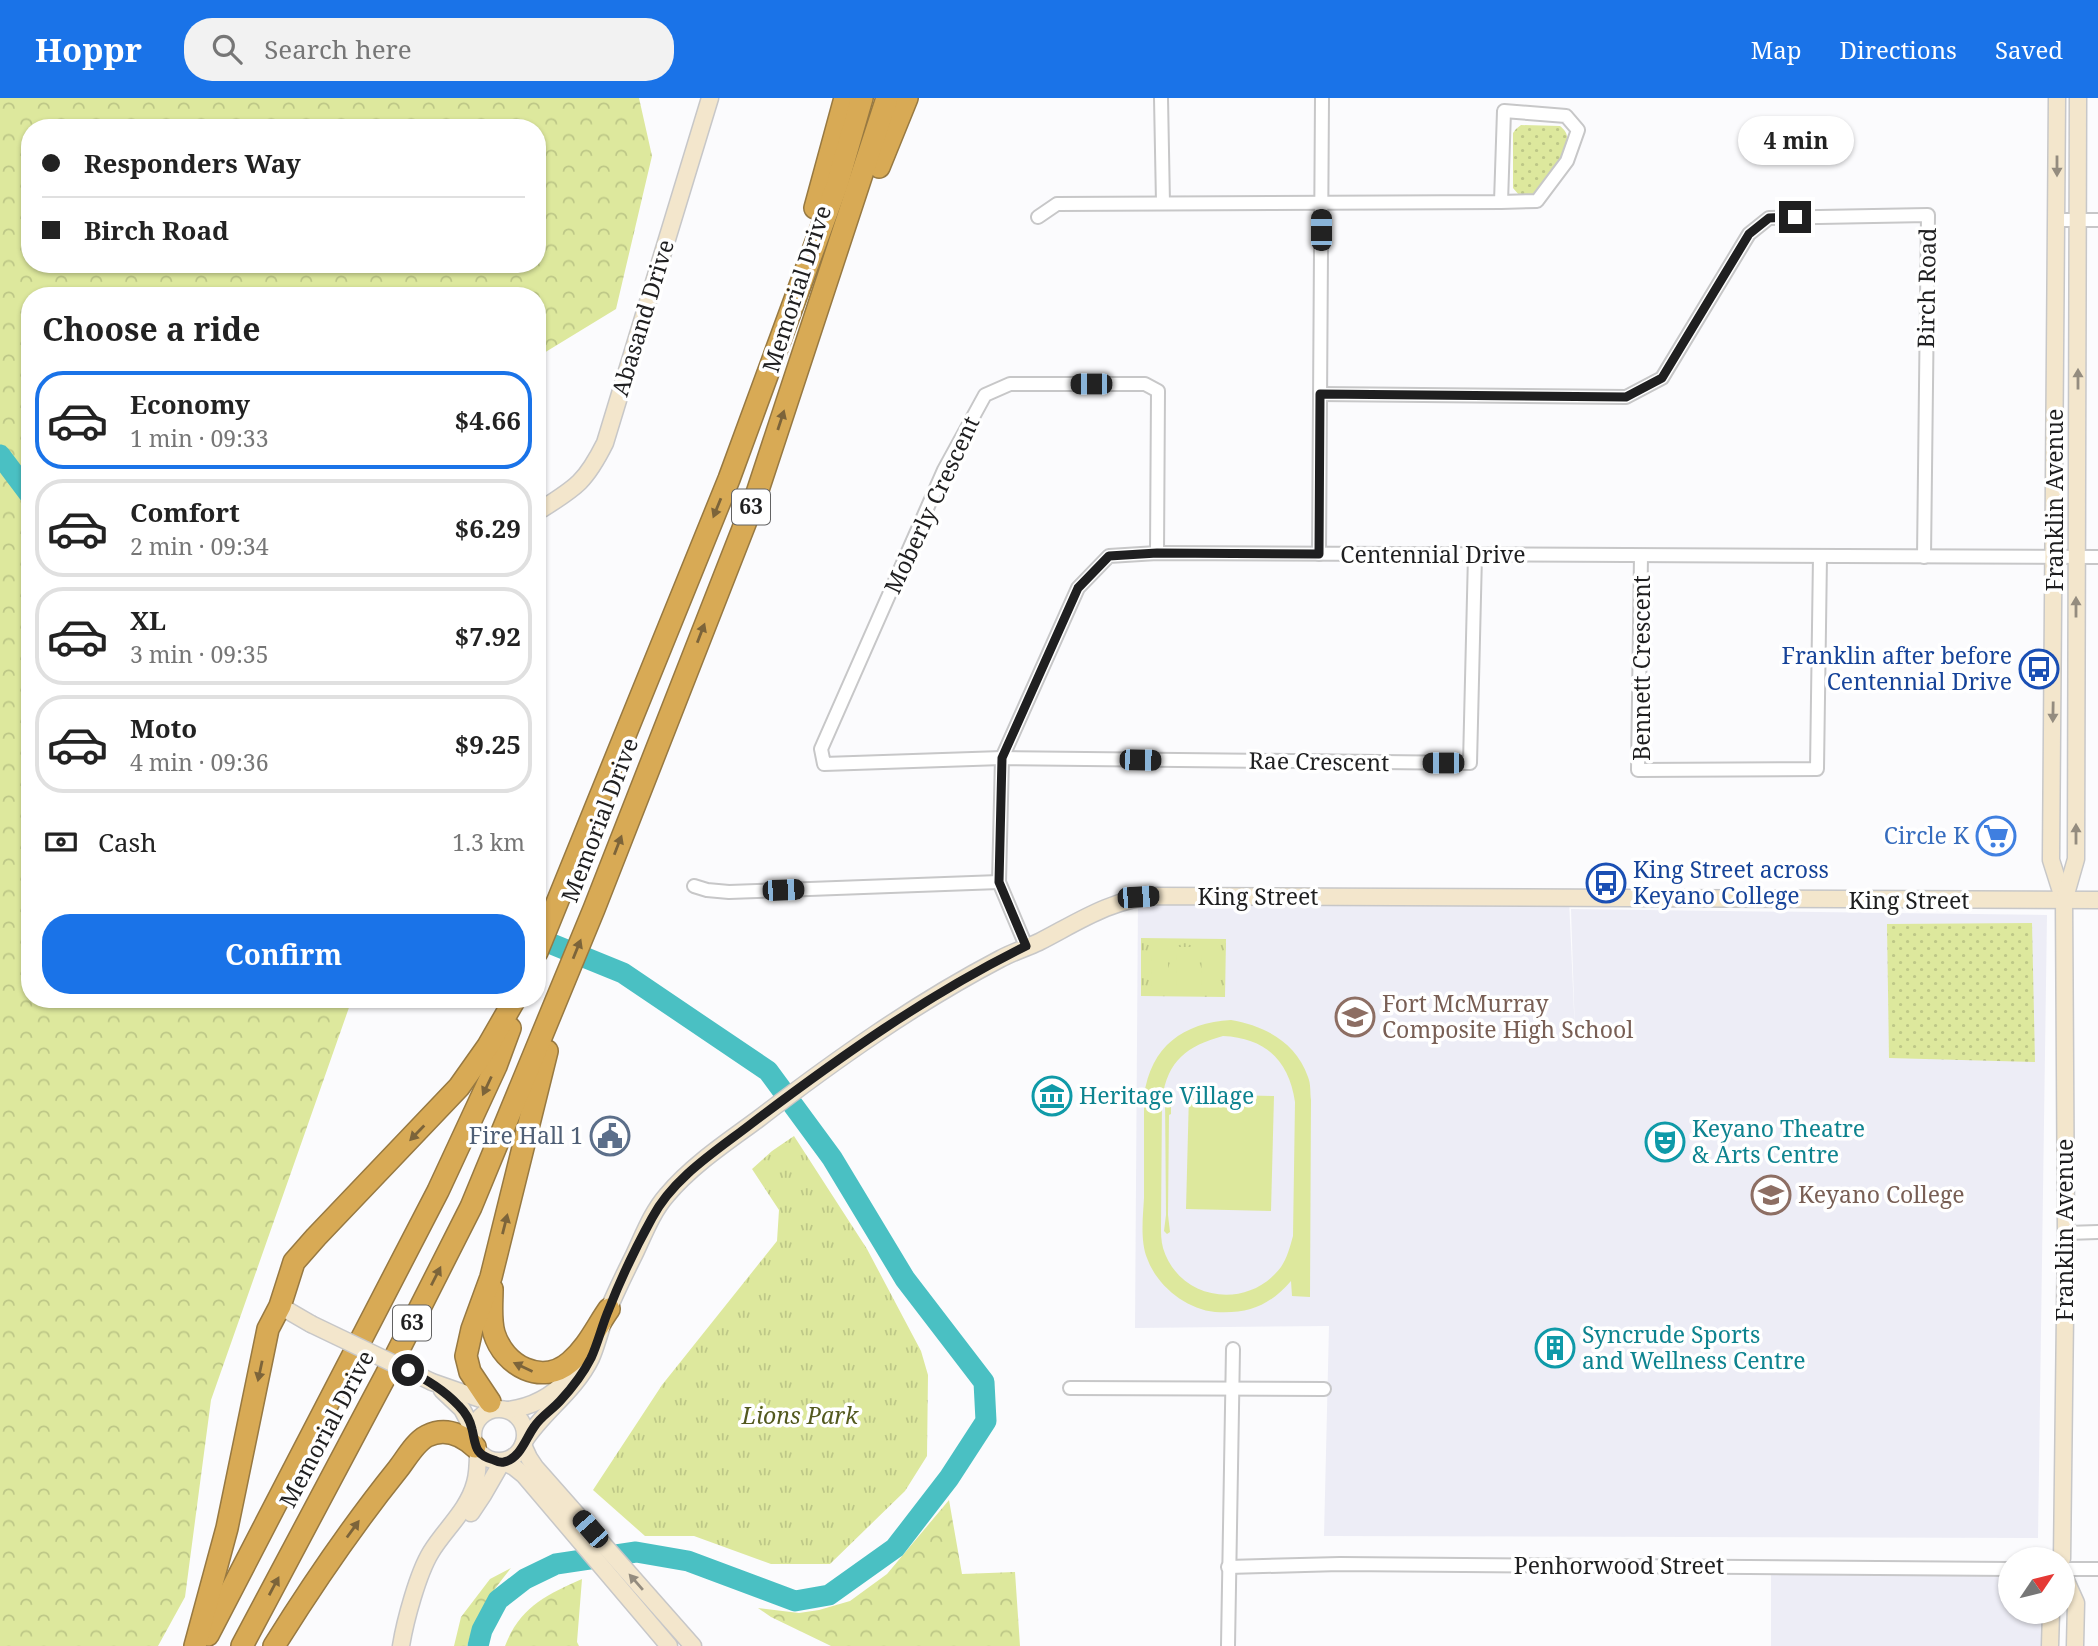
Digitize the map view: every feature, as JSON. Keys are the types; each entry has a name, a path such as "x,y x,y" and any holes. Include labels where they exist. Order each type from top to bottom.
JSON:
{"highway":[{"path":"775,353 845,98"},
{"name":"Memorial Drive","path":"546,929 729,479 837,185 862,98"},
{"name":"Memorial Drive","path":"242,1646 386,1375 471,1207 594,909 757,493 887,98"},
{"path":"813,324 907,98"},
{"path":"500,1407 470,1372 466,1356 472,1329 491,1277 532,1118 561,990"},
{"path":"195,1646 227,1528 268,1329 280,1306 294,1262 459,1087 512,1008"},
{"name":"Memorial Drive","path":"202,1646 438,1191 496,1066 515,1008"},
{"path":"491,1277 494,1331 508,1359 529,1371 552,1372 564,1367 581,1351 609,1309"},
{"path":"274,1646 385,1484 423,1438 449,1432 475,1442"}],"main road":[{"name":"Abasand Drive","path":"546,507 576,488 593,468 605,443 710,98"},
{"name":"Franklin Avenue","path":"2057,98 2051,860 2064,901"},
{"name":"Franklin Avenue","path":"2062,1547 2066,1233 2064,901 2076,859 2078,98"},
{"name":"King Street","path":"524,1442 544,1415 576,1383 592,1357 609,1309 652,1217 667,1195 702,1163 807,1081 936,995 1026,946 1035,944 1112,904 1138,897 1156,896 2098,900"},
{"path":"280,1306 311,1324 432,1382 516,1414 525,1428 524,1442 529,1458 529,1471 668,1645"},
{"name":"King Street","path":"500,1407 532,1405 556,1390 567,1381 598,1337"},
{"path":"432,1382 462,1409 475,1442 486,1458 529,1471 687,1640"},
{"path":"401,1646 429,1554 470,1498 477,1475 476,1422 484,1413 500,1407"},
{"path":"429,1554 471,1513 503,1462 514,1457 524,1442"},
{"path":"2050,1646 2051,1624"},
{"path":"2075,1646 2076,1624"}],"street":[{"path":"1161,98 1163,203"},
{"path":"1319,554 1322,98"},
{"path":"1038,217 1056,204 1501,202 1537,201 1567,161 1578,131 1566,116 1504,111 1501,202"},
{"name":"Birch Road","path":"1320,394 1626,397 1662,378 1749,234 1769,218 1928,215 1924,557"},
{"path":"2057,220 2098,220"},
{"name":"Moberly Crescent","path":"1002,758 824,764 821,749 944,470 985,395 1010,384 1144,384 1158,391 1157,553"},
{"name":"Centennial Drive","path":"1026,946 999,882 1002,758 1078,588 1109,556 1157,553 2098,557"},
{"name":"Rae Crescent","path":"1002,758 1470,763 1475,555"},
{"name":"Bennett Crescent","path":"1642,556 1638,769 1817,769 1820,556"},
{"path":"694,886 729,892 999,882"},
{"path":"2066,1233 2098,1232"},
{"path":"1228,1646 1233,1349"},
{"path":"1070,1388 1324,1389"},
{"name":"Penhorwood Street","path":"1228,1567 1353,1564 1998,1569"},
{"path":"2076,1571 2098,1569"}],"shaded area":[{"name":"Keyano College","path":"1138,897 1569,899 1575,1034 1571,909 2047,915 2038,1538 1324,1536 1329,1326 1135,1328"},
{"path":"1771,1567 1998,1569 1998,1624 2051,1624 2050,1646 1771,1646"}],"green space":[{"path":"0,98 639,98 652,156 616,309 546,352 546,287 21,287 21,1008 349,1008 211,1400 185,1597 158,1646 0,1646"},
{"path":"1521,125 1560,126 1567,136 1565,147 1553,172 1536,194 1530,196 1519,195 1513,188 1513,133"},
{"path":"2032,923 2035,1062 1889,1058 1887,924"},
{"path":"1141,938 1226,939 1225,997 1141,996"},
{"path":"1177,947 1193,947 1193,986 1176,986"},
{"path":"1202,947 1218,947 1218,986 1201,986"},
{"path":"1152,948 1168,948 1168,987 1151,987"},
{"path":"1231,1020 1267,1031 1296,1054 1309,1080 1310,1297 1292,1296 1291,1281 1275,1297 1258,1307 1238,1312 1204,1310 1183,1301 1165,1287 1147,1258 1142,1228 1144,1096 1148,1079 1154,1063 1172,1040 1198,1026","holes":["1223,1036 1252,1041 1273,1054 1292,1087 1295,1102 1293,1236 1283,1264 1267,1281 1251,1290 1216,1294 1199,1289 1184,1280 1171,1266 1163,1248 1162,1099 1169,1074 1189,1050"]},
{"path":"1189,1094 1274,1096 1271,1211 1186,1209"},
{"path":"1165,1096 1171,1096 1168,1215 1170,1232 1167,1234 1164,1231"},
{"name":"Lions Park","path":"794,1136 867,1249 921,1351 928,1375 927,1456 905,1491 830,1564 771,1564 694,1536 645,1536 593,1490 662,1385 777,1241 779,1210 752,1169"},
{"path":"949,1500 962,1574 1015,1572 1020,1646 831,1646 758,1608 799,1613 850,1601 887,1574"},
{"path":"511,1568 485,1605 467,1646 454,1646 461,1617 490,1579"},
{"path":"582,1579 577,1642 579,1646 505,1646 526,1612 546,1597"}],"waterway":[{"path":"0,455 21,483"},
{"path":"478,1646 482,1630 498,1600 525,1579 556,1564 636,1552 688,1561 795,1601 829,1595 895,1548 949,1478 986,1421 984,1382 905,1279 832,1158 768,1071 623,973 546,942"}],"place":[{"name":"Franklin after before Centennial Drive","path":"2039,669"},
{"name":"Circle K","path":"1996,836"},
{"name":"King Street across Keyano College","path":"1606,883"},
{"name":"Fort McMurray Composite High School","path":"1355,1017"},
{"name":"Heritage Village","path":"1052,1096"},
{"name":"Fire Hall 1","path":"610,1136"},
{"name":"Keyano Theatre & Arts Centre","path":"1665,1142"},
{"name":"Keyano College","path":"1771,1195"},
{"name":"Syncrude Sports and Wellness Centre","path":"1555,1348"}],"route":[{"path":"408,1370 432,1382 462,1409 473,1430 475,1447 479,1453 486,1458 502,1462 514,1457 534,1426 576,1383 592,1357 609,1309 652,1217 667,1195 682,1180 807,1081 936,995 1026,946 999,882 1002,758 1078,588 1109,556 1157,553 1319,554 1320,394 1626,397 1662,378 1749,234 1769,218 1795,217"}]}
